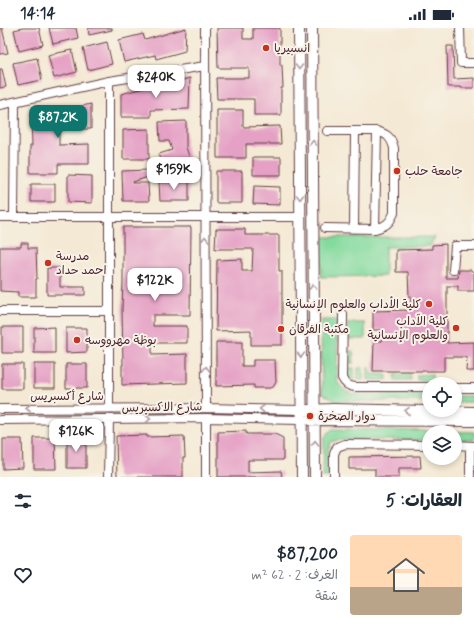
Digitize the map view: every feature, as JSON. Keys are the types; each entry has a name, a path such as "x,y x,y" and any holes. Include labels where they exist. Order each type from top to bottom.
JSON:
{"main road":[{"path":"299,28 302,477"},
{"path":"312,28 316,477"},
{"path":"315,415 333,409 474,412"},
{"path":"301,415 474,421"}],"street":[{"path":"205,28 206,408"},
{"path":"458,29 461,63 474,63"},
{"path":"0,105 109,81 205,66"},
{"path":"109,81 109,408"},
{"path":"14,217 15,102"},
{"path":"325,228 382,227 391,221 394,212 394,148 392,139 384,133 376,131 327,131"},
{"path":"354,228 355,131"},
{"path":"375,228 376,131"},
{"path":"0,217 300,217"},
{"path":"454,270 455,246 474,246"},
{"path":"0,310 109,310"},
{"path":"342,314 342,378 344,383 355,387 422,387"},
{"path":"462,388 474,388"},
{"name":"شارع أكسبريس","path":"0,408 206,408 301,415"},
{"name":"شارع الاكسبريس","path":"0,420 109,420 301,415"},
{"path":"206,418 206,477"},
{"path":"108,477 109,420"},
{"path":"334,477 334,454 337,448 346,444 422,445"},
{"path":"462,445 472,446 470,477"}],"green space":[{"path":"321,237 435,237 430,246 385,247 385,276 321,277"},
{"path":"321,320 337,320 337,381 340,386 352,394 422,395 422,401 335,401 322,393"},
{"path":"348,323 365,323 365,339 348,339"},
{"path":"348,351 353,351 354,363 348,363"},
{"path":"348,368 354,368 354,380 348,376"},
{"path":"358,368 363,368 363,380 358,380"},
{"path":"368,368 370,368 371,374 387,375 387,380 368,380"},
{"path":"410,374 411,380 395,380 395,375"},
{"path":"432,374 432,377 422,377 422,380 417,380 417,375"},
{"path":"462,396 474,396 474,402 462,402"},
{"path":"332,429 422,431 422,440 338,440 331,442 328,450 328,477 323,477 324,438"},
{"path":"462,432 474,432 474,440 462,440"}],"building":[{"path":"0,28 2,28 8,53 0,54"},
{"path":"23,28 39,28 43,45 19,51 14,30"},
{"path":"49,28 76,28 78,38 53,44"},
{"path":"88,28 112,28 112,30 89,35"},
{"path":"186,28 185,51 156,59 155,55 124,62 119,40 143,34 145,40"},
{"path":"217,28 243,28 243,39 253,39 253,28 280,28 280,65 282,65 283,88 281,88 281,115 254,115 254,99 217,99 216,78 249,78 249,68 218,68"},
{"path":"107,42 112,64 88,70 83,48"},
{"path":"447,46 453,46 454,79 474,78 474,88 448,87"},
{"path":"72,50 77,72 54,78 48,55"},
{"path":"37,58 42,80 18,85 13,63"},
{"path":"0,69 2,69 6,87 0,88"},
{"path":"190,78 189,109 151,110 151,117 121,117 121,94"},
{"path":"91,104 91,129 59,129 59,145 89,144 89,164 58,164 58,173 30,173 30,146 32,146 31,113 59,107 59,111"},
{"path":"217,110 243,110 243,127 280,126 281,144 246,144 246,158 217,158"},
{"path":"186,121 186,147 192,166 179,171 179,169 164,173 159,154 172,150 169,141 160,141 159,122"},
{"path":"149,129 149,159 123,159 123,130"},
{"path":"253,157 281,157 281,175 253,175"},
{"path":"148,170 148,177 133,183 148,183 149,201 123,201 122,171"},
{"path":"216,171 242,171 242,203 216,203"},
{"path":"68,175 92,176 92,203 68,202"},
{"path":"159,182 189,182 189,201 160,201"},
{"path":"31,184 55,184 55,202 31,202"},
{"path":"254,186 280,187 280,205 253,204"},
{"path":"123,227 191,227 190,315 153,315 153,326 187,326 187,343 152,343 152,355 187,354 187,383 122,385"},
{"path":"216,229 245,229 245,235 279,235 279,271 282,271 282,345 251,345 251,330 216,331 217,260 242,259 242,271 252,271 253,249 215,249"},
{"path":"21,243 28,243 28,248 36,248 36,297 18,297 18,292 0,291 0,247 21,247"},
{"name":"كلية الأداب والعلوم الإنسانية","path":"446,244 446,278 458,278 459,270 471,270 474,273 474,291 458,291 458,286 447,286 447,343 474,342 474,371 466,371 467,357 444,357 444,371 373,371 374,341 382,341 381,330 373,330 373,311 411,310 408,272 396,272 396,250 432,249 432,245"},
{"path":"47,268 60,268 60,287 85,287 85,295 47,295"},
{"path":"2,327 23,327 23,353 2,353"},
{"path":"55,327 55,353 34,353 34,328"},
{"name":"بوظة مهرووسه","path":"66,328 87,328 87,352 66,353"},
{"path":"216,342 242,342 242,366 253,366 253,360 275,360 276,382 274,386 270,388 254,388 254,385 216,386"},
{"path":"2,364 23,364 23,389 2,389"},
{"path":"34,364 55,364 55,388 34,388"},
{"path":"66,364 87,364 87,388 66,388"},
{"path":"246,431 246,434 275,434 283,438 283,460 248,460 248,472 281,471 282,477 218,477 218,432"},
{"path":"147,435 147,437 184,436 185,458 183,458 183,477 117,477 116,436"},
{"path":"34,438 55,438 56,469 34,469"},
{"path":"67,438 86,438 86,468 67,468"},
{"path":"3,439 22,439 23,468 3,469"},
{"path":"420,456 421,468 399,468 399,477 375,477 375,469 349,469 349,457"}],"place":[{"name":"انسبيريا","path":"266,48"},
{"name":"جامعة حلب","path":"397,171"},
{"name":"مدرسة احمد حداد","path":"48,263"},
{"name":"كلية الأداب والعلوم الإنسانية","path":"429,304"},
{"name":"كلية الآداب والعلوم الإنسانية","path":"456,328"},
{"name":"مكتبة الفرقان","path":"281,329"},
{"name":"بوظة مهرووسه","path":"77,340"},
{"name":"دوار الصخرة","path":"310,416"}]}
